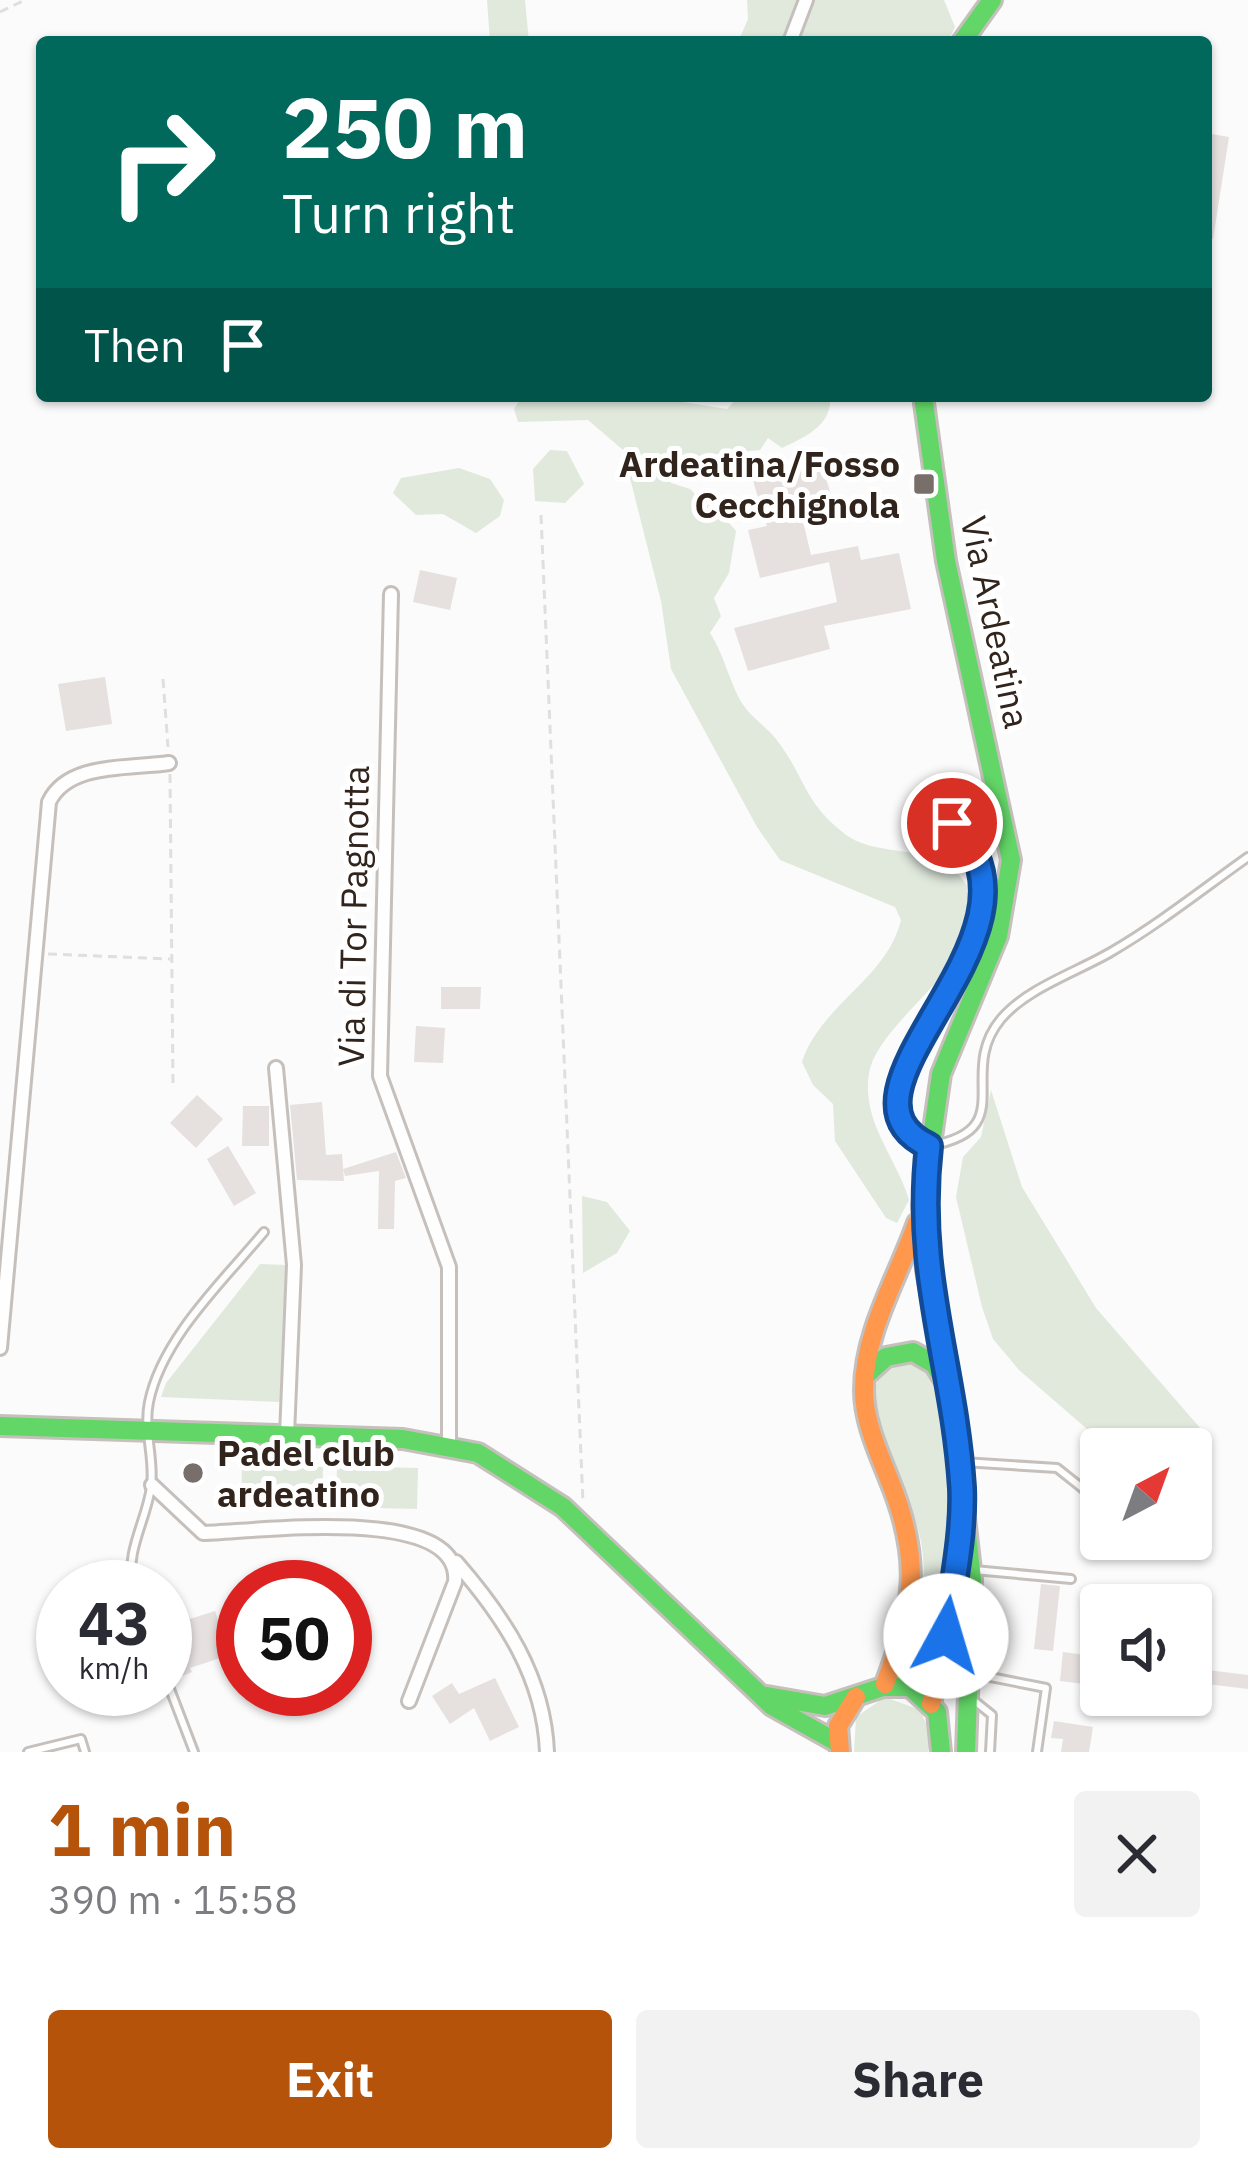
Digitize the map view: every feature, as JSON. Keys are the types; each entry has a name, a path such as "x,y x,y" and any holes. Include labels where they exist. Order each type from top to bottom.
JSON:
{"main road":[{"path":"966,36 992,0"},
{"name":"Via Ardeatina","path":"924,402 946,561 1011,860 998,936 944,1060 922,1207 928,1287 953,1413 971,1570 966,1752"},
{"name":"Via Ardeatina","path":"885,1684 912,1610 916,1565 910,1527 871,1432 865,1376 922,1207"},
{"path":"865,1376 891,1354 923,1355 938,1367 953,1413"},
{"path":"0,1426 148,1428 449,1445 507,1467 584,1526 791,1720 839,1748 843,1713 856,1697"},
{"name":"Via Ardeatina","path":"931,1704 946,1636 962,1495"},
{"path":"757,1693 818,1706 885,1684 915,1690 931,1704 942,1728 941,1752"}],"street":[{"path":"792,36 806,0"},
{"name":"Via di Tor Pagnotta","path":"392,594 380,1076 449,1267 449,1445"},
{"path":"0,1348 49,802 57,785 79,774 169,764"},
{"name":"Via di Tor Pagnotta","path":"276,1068 294,1265 286,1435"},
{"path":"152,1485 203,1534 407,1532 434,1540 490,1601 516,1643 538,1698 547,1752"},
{"path":"409,1701 455,1582 452,1556"}],"lane":[{"path":"952,823 971,842 984,872 979,917 966,959 896,1094 897,1120 904,1131 929,1146 965,1139 976,1128 988,1042 1004,1016 1115,950 1248,857"},
{"path":"130,1560 152,1485 148,1428 153,1391 182,1335 264,1232"},
{"path":"959,1462 1057,1468 1080,1486"},
{"path":"971,1570 1071,1579"},
{"path":"971,1673 1046,1688 1037,1752"},
{"path":"970,1697 992,1714 990,1752"},
{"path":"180,1716 194,1752"},
{"path":"28,1752 80,1738 86,1752"}],"path":[{"path":"0,11 25,0"},
{"path":"541,515 584,1526"},
{"path":"163,679 169,764 172,1084"},
{"path":"35,953 172,959"}],"shaded area":[{"path":"487,0 525,0 528,36 490,36"},
{"path":"747,0 944,0 955,27 951,36 741,36 748,19"},
{"path":"518,402 682,402 727,409 733,402 830,402 822,422 782,448 768,438 760,450 689,457 667,471 671,483 690,489 706,505 713,504 736,531 729,573 714,598 721,616 710,633 744,706 786,752 812,800 845,834 875,847 942,862 967,886 973,911 968,936 935,984 893,1029 869,1073 875,1124 909,1200 897,1223 886,1218 835,1141 833,1104 813,1085 802,1062 823,1024 893,941 901,920 895,907 780,860 757,827 671,669 661,601 623,450 588,420 518,422 514,409"},
{"path":"550,450 567,451 584,484 565,503 535,501 533,469"},
{"path":"459,468 490,479 504,500 500,516 476,533 443,514 416,515 393,493 401,478"},
{"path":"991,1090 1022,1187 1096,1308 1200,1428 1086,1428 1019,1370 993,1339 956,1197 963,1157 981,1137"},
{"path":"582,1196 607,1202 630,1231 617,1253 583,1273"},
{"path":"260,1264 286,1265 280,1402 161,1397 166,1383"},
{"path":"918,1360 935,1388 952,1469 950,1564 926,1682 899,1671 921,1608 923,1558 915,1522 878,1428 875,1404 877,1383 887,1363"},
{"path":"242,1464 323,1467 322,1508 241,1506"},
{"path":"337,1466 418,1468 417,1509 336,1507"},
{"path":"885,1697 920,1710 931,1734 928,1752 854,1752 856,1717"}],"building":[{"path":"1212,134 1229,137 1212,239"},
{"path":"820,460 835,507 802,517 811,555 858,546 861,560 899,553 911,609 824,626 830,649 748,671 734,628 837,602 829,562 760,578 748,530 767,526 753,481"},
{"path":"420,570 457,578 450,610 413,602"},
{"path":"105,677 112,724 66,731 58,684"},
{"path":"441,987 481,987 480,1009 441,1009"},
{"path":"416,1026 445,1028 443,1063 414,1062"},
{"path":"197,1095 223,1119 196,1148 170,1123"},
{"path":"322,1102 326,1155 342,1154 344,1181 297,1180 290,1105"},
{"path":"243,1106 269,1106 269,1146 242,1146"},
{"path":"228,1146 256,1193 234,1206 207,1159"},
{"path":"396,1152 406,1178 395,1181 394,1229 378,1229 379,1171 345,1176 343,1169"},
{"path":"1041,1584 1060,1586 1053,1651 1034,1649"},
{"path":"216,1614 216,1659 192,1667 192,1618"},
{"path":"1063,1652 1080,1654 1080,1683 1060,1681"},
{"path":"1212,1671 1248,1675 1248,1689 1212,1685"},
{"path":"495,1678 519,1727 490,1741 474,1708 450,1724 432,1696 452,1683 459,1694"},
{"path":"1054,1721 1093,1727 1089,1752 1061,1752 1063,1739 1051,1738"}],"traffic: fast":[{"path":"966,36 992,0"},
{"path":"924,402 946,561 1011,860 998,936 941,1074 922,1207 926,1270 953,1413 972,1579 966,1752"},
{"path":"865,1376 886,1357 913,1352 934,1364 942,1377"},
{"path":"0,1426 403,1439 478,1453 563,1507 772,1706 838,1743"},
{"path":"767,1696 825,1706 883,1687 910,1687 937,1712 941,1752"}],"traffic: slow":[{"path":"885,1684 908,1605 910,1558 900,1507 869,1424 865,1368 876,1326 917,1223"},
{"path":"931,1704 946,1636 958,1531"},
{"path":"840,1752 838,1726 856,1697"}],"place":[{"name":"Ardeatina/Fosso Cecchignola","path":"924,484"},
{"name":"Padel club ardeatino","path":"193,1473"}],"route":[{"path":"946,1636 962,1495 953,1413 925,1256 922,1207 929,1146 904,1131 895,1108 899,1081 975,937 984,872 971,842 952,823"}]}
